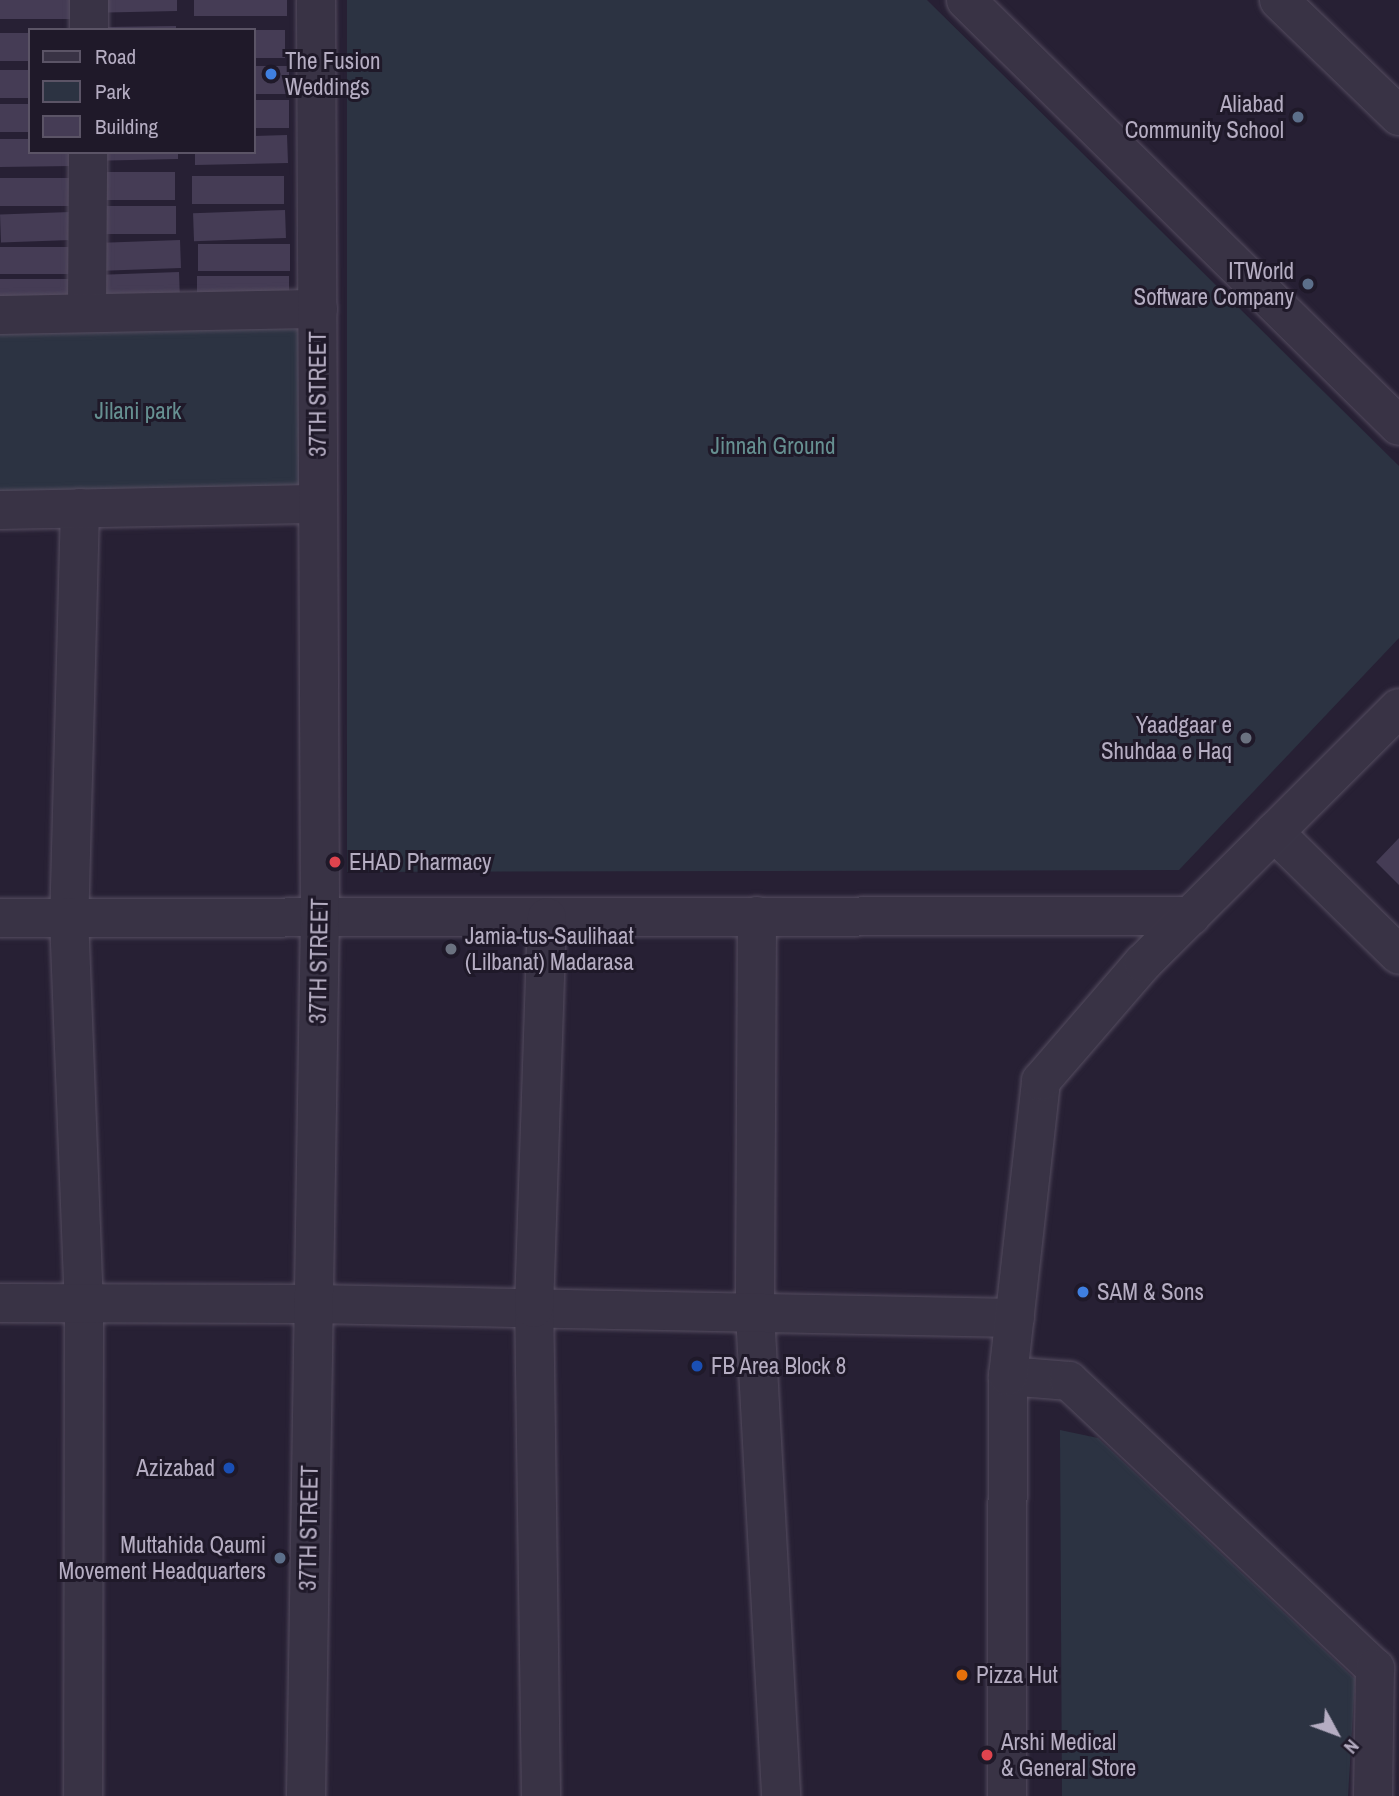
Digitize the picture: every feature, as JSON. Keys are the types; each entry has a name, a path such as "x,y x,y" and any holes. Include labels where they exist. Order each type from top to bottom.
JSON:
{"street":[{"path":"89,0 89,28"},
{"name":"37TH STREET","path":"306,1796 320,917 316,0"},
{"path":"967,0 1399,426"},
{"path":"1279,0 1399,116"},
{"path":"87,311 88,154"},
{"path":"0,315 87,311 318,309"},
{"path":"0,510 318,504"},
{"path":"80,508 69,917 84,1303 83,1796"},
{"path":"1007,1796 1008,1376 1041,1081 1191,916 1399,708"},
{"path":"1274,832 1399,954"},
{"path":"757,916 755,1313 781,1796"},
{"path":"0,918 1191,916"},
{"path":"541,1796 534,1308 547,917"},
{"path":"0,1303 313,1304 1015,1318"},
{"path":"1008,1376 1069,1381 1375,1668 1373,1796"}],"green space":[{"name":"Jinnah Ground","path":"347,0 927,0 1399,466 1399,638 1179,870 347,872"},
{"name":"Jilani park","path":"0,309 318,309 318,504 0,504"},
{"path":"1060,1430 1098,1438 1355,1679 1348,1796 1062,1796"}],"building":[{"path":"0,0 71,0 71,19 0,19"},
{"path":"85,0 177,0 177,11 85,13"},
{"path":"194,0 287,0 287,16 194,16"},
{"path":"176,26 176,28 105,28"},
{"path":"256,30 285,30 285,58 256,58"},
{"path":"0,33 28,33 28,61 0,61"},
{"name":"The Fusion Weddings","path":"256,66 289,66 289,94 256,94"},
{"path":"0,70 28,70 28,98 0,98"},
{"path":"256,100 289,100 289,128 256,128"},
{"path":"0,104 28,104 28,132 0,132"},
{"path":"287,135 288,163 195,165 195,154 256,154 256,136"},
{"path":"0,139 28,139 28,154 72,154 73,166 0,167"},
{"path":"86,154 178,154 178,159 86,161"},
{"path":"82,172 175,172 175,200 82,200"},
{"path":"192,176 284,176 284,204 192,204"},
{"path":"0,178 69,178 69,206 0,206"},
{"path":"84,206 176,206 176,234 84,234"},
{"path":"285,210 286,238 194,241 193,213"},
{"path":"70,212 71,240 1,242 0,214"},
{"path":"180,240 181,268 90,271 89,243"},
{"path":"198,244 290,244 290,271 198,271"},
{"path":"0,247 75,247 75,274 0,274"},
{"path":"179,272 180,300 89,303 88,275"},
{"path":"197,276 289,276 289,304 197,304"},
{"path":"0,279 74,279 74,307 0,307"},
{"path":"1399,838 1399,885 1376,862"}],"place":[{"name":"The Fusion Weddings","path":"271,74"},
{"name":"Aliabad Community School","path":"1298,117"},
{"name":"ITWorld Software Company","path":"1308,284"},
{"name":"Yaadgaar e Shuhdaa e Haq","path":"1246,738"},
{"name":"EHAD Pharmacy","path":"335,862"},
{"name":"Jamia-tus-Saulihaat (Lilbanat) Madarasa","path":"451,949"},
{"name":"SAM & Sons","path":"1083,1292"},
{"name":"FB Area Block 8","path":"697,1366"},
{"name":"Azizabad","path":"229,1468"},
{"name":"Muttahida Qaumi Movement Headquarters","path":"280,1558"},
{"name":"Pizza Hut","path":"962,1675"},
{"name":"Arshi Medical & General Store","path":"987,1755"}]}
